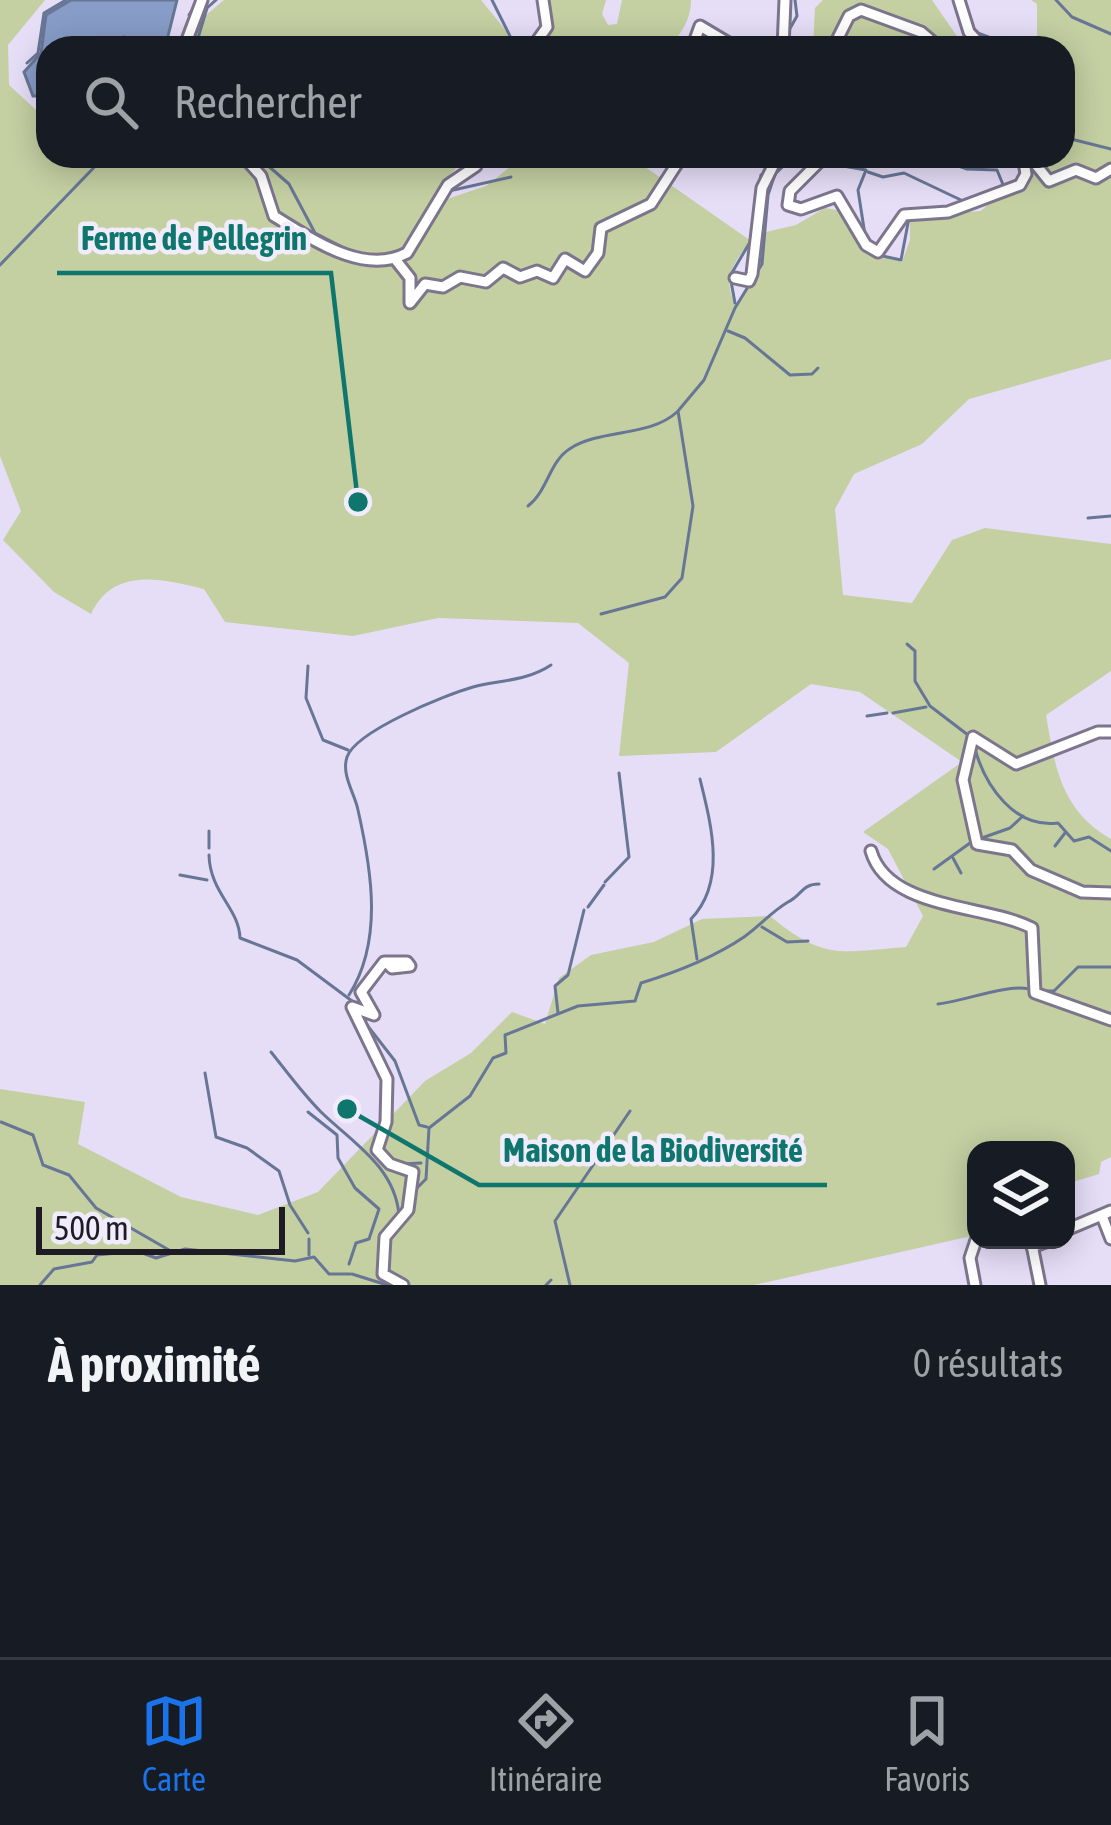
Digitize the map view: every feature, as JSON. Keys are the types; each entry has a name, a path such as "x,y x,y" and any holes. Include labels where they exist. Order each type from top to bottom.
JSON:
{"street":[{"path":"188,36 202,0"},
{"path":"541,36 547,28 543,0"},
{"path":"784,36 785,0"},
{"path":"959,0 974,36"},
{"path":"839,36 849,16 861,10 926,36"},
{"path":"696,36 700,26 717,36"},
{"path":"254,168 267,206 278,218 363,260 394,259 409,251 449,184 473,168"},
{"path":"394,259 410,278 410,302 425,284 443,287 460,277 487,282 504,268 521,277 536,271 553,278 566,259 586,271 598,253 601,228 651,204 676,168"},
{"path":"735,278 749,280 752,274 762,188 772,168"},
{"path":"813,168 792,188 788,206 799,209 839,197 866,245 878,252 904,215 948,212 1020,185 1026,168"},
{"path":"1037,168 1049,181 1076,170 1096,178 1111,170"},
{"path":"1111,733 1098,732 1016,764 972,739 964,791 977,844 1012,850 1035,872 1082,892 1111,893"},
{"path":"871,851 878,871 902,888 1032,928 1035,993 1111,1020"},
{"path":"386,962 372,972 361,990 374,1015 356,1004 352,1008 386,1076 386,1122 377,1148 388,1162 413,1172 407,1211 385,1238 383,1274 404,1285"},
{"path":"1075,1226 1106,1214 1111,1239"},
{"path":"973,1249 975,1285"},
{"path":"1032,1249 1040,1285"}],"green space":[{"path":"0,0 45,0 8,45 9,85 36,110 36,168 456,168 446,179 447,199 486,186 509,168 647,168 751,241 729,280 737,307 762,266 762,233 796,225 825,208 841,211 861,250 902,262 910,240 910,216 981,211 1027,168 1075,168 1075,36 1037,36 1037,4 1031,0 1111,0 1111,359 969,399 922,444 854,474 835,509 843,595 912,603 952,540 985,528 1111,544 1111,671 1046,715 1058,771 1071,802 1111,839 1111,1157 1101,1162 1099,1174 1075,1181 1075,1141 967,1141 967,1237 754,1285 0,1285 0,1089 85,1102 78,1144 181,1197 258,1215 318,1192 425,1081 471,1053 512,1012 545,1024 559,978 591,955 654,942 702,919 770,916 819,947 864,951 906,947 923,916 888,849 863,832 962,762 860,692 811,684 716,752 619,756 629,663 578,623 438,618 353,636 225,622 204,589 155,580 112,589 91,614 54,592 3,540 21,511 0,456"},
{"path":"224,0 481,0 510,36 196,36 197,23"},
{"path":"550,0 606,0 602,14 608,25 617,24 622,0 691,0 677,36 545,36 552,23"},
{"path":"823,0 932,0 957,36 814,36 815,8"}],"water":[{"path":"71,0 177,0 168,36 43,36 46,15"},
{"path":"36,59 36,96 33,96 24,72"}],"waterway":[{"path":"41,36 44,13 66,0"},
{"path":"199,36 207,8 216,0"},
{"path":"492,0 510,36"},
{"path":"788,32 797,16 795,0"},
{"path":"1056,0 1072,17 1111,34"},
{"path":"189,15 198,1"},
{"path":"957,6 963,28"},
{"path":"975,32 986,36"},
{"path":"27,63 36,55"},
{"path":"1075,140 1111,149"},
{"path":"0,265 93,168"},
{"path":"271,168 289,184 315,233 350,251"},
{"path":"601,614 665,597 682,578 693,506 678,411 704,380 735,308 762,264 768,195 781,168"},
{"path":"855,168 866,170 858,190 865,235"},
{"path":"964,168 997,170 1004,187"},
{"path":"868,172 883,177 904,173 961,200"},
{"path":"759,186 761,175"},
{"path":"449,191 511,177"},
{"path":"861,243 869,253 901,260 909,218"},
{"path":"735,303 730,276 753,237"},
{"path":"728,331 745,338 790,375 812,374 818,368"},
{"path":"528,506 571,448 653,426 677,412"},
{"path":"1088,518 1111,516"},
{"path":"907,644 915,651 915,681 930,706 968,735"},
{"path":"349,995 367,952 372,906 347,757 367,736 423,706 551,665"},
{"path":"308,666 306,698 323,740 348,750"},
{"path":"893,713 926,707"},
{"path":"867,716 887,713"},
{"path":"975,749 994,790 1015,812 1042,823 1058,823 1074,841 1089,837 1111,851"},
{"path":"605,882 629,857 619,773"},
{"path":"697,959 691,919 702,904 713,870 700,779"},
{"path":"979,839 1010,828 1023,816"},
{"path":"209,831 209,848"},
{"path":"1055,846 1065,833"},
{"path":"934,869 970,843"},
{"path":"209,855 214,880 235,918 240,938 297,960 352,1001"},
{"path":"953,858 961,873"},
{"path":"180,875 207,880"},
{"path":"415,1190 426,1179 429,1128 470,1096 493,1058 506,1053 505,1035 578,1006 635,1001 641,983 720,951 805,888 819,884"},
{"path":"588,907 604,885"},
{"path":"558,1013 555,986 568,975 584,910"},
{"path":"762,927 787,942 808,941"},
{"path":"1039,991 1054,991 1078,967 1111,967"},
{"path":"938,1004 1029,989"},
{"path":"360,1016 395,1061 419,1125 427,1127"},
{"path":"271,1052 314,1105 381,1169 399,1215"},
{"path":"205,1073 216,1137 247,1148 279,1171 290,1205 308,1233"},
{"path":"570,1285 555,1221 630,1111"},
{"path":"308,1112 337,1135 338,1158 355,1188 379,1209 369,1239 356,1243 349,1264"},
{"path":"1,1122 33,1135 43,1165 69,1175 96,1208 169,1250"},
{"path":"401,1164 421,1163"},
{"path":"309,1239 309,1255"},
{"path":"40,1285 54,1269 92,1262 97,1255 137,1251 156,1258 185,1249 295,1261 314,1257 329,1274 350,1274"},
{"path":"352,1274 387,1285"},
{"path":"546,1285 551,1280"}],"place":[{"name":"Ferme de Pellegrin","path":"358,502"},
{"name":"Maison de la Biodiversité","path":"347,1109"}]}
